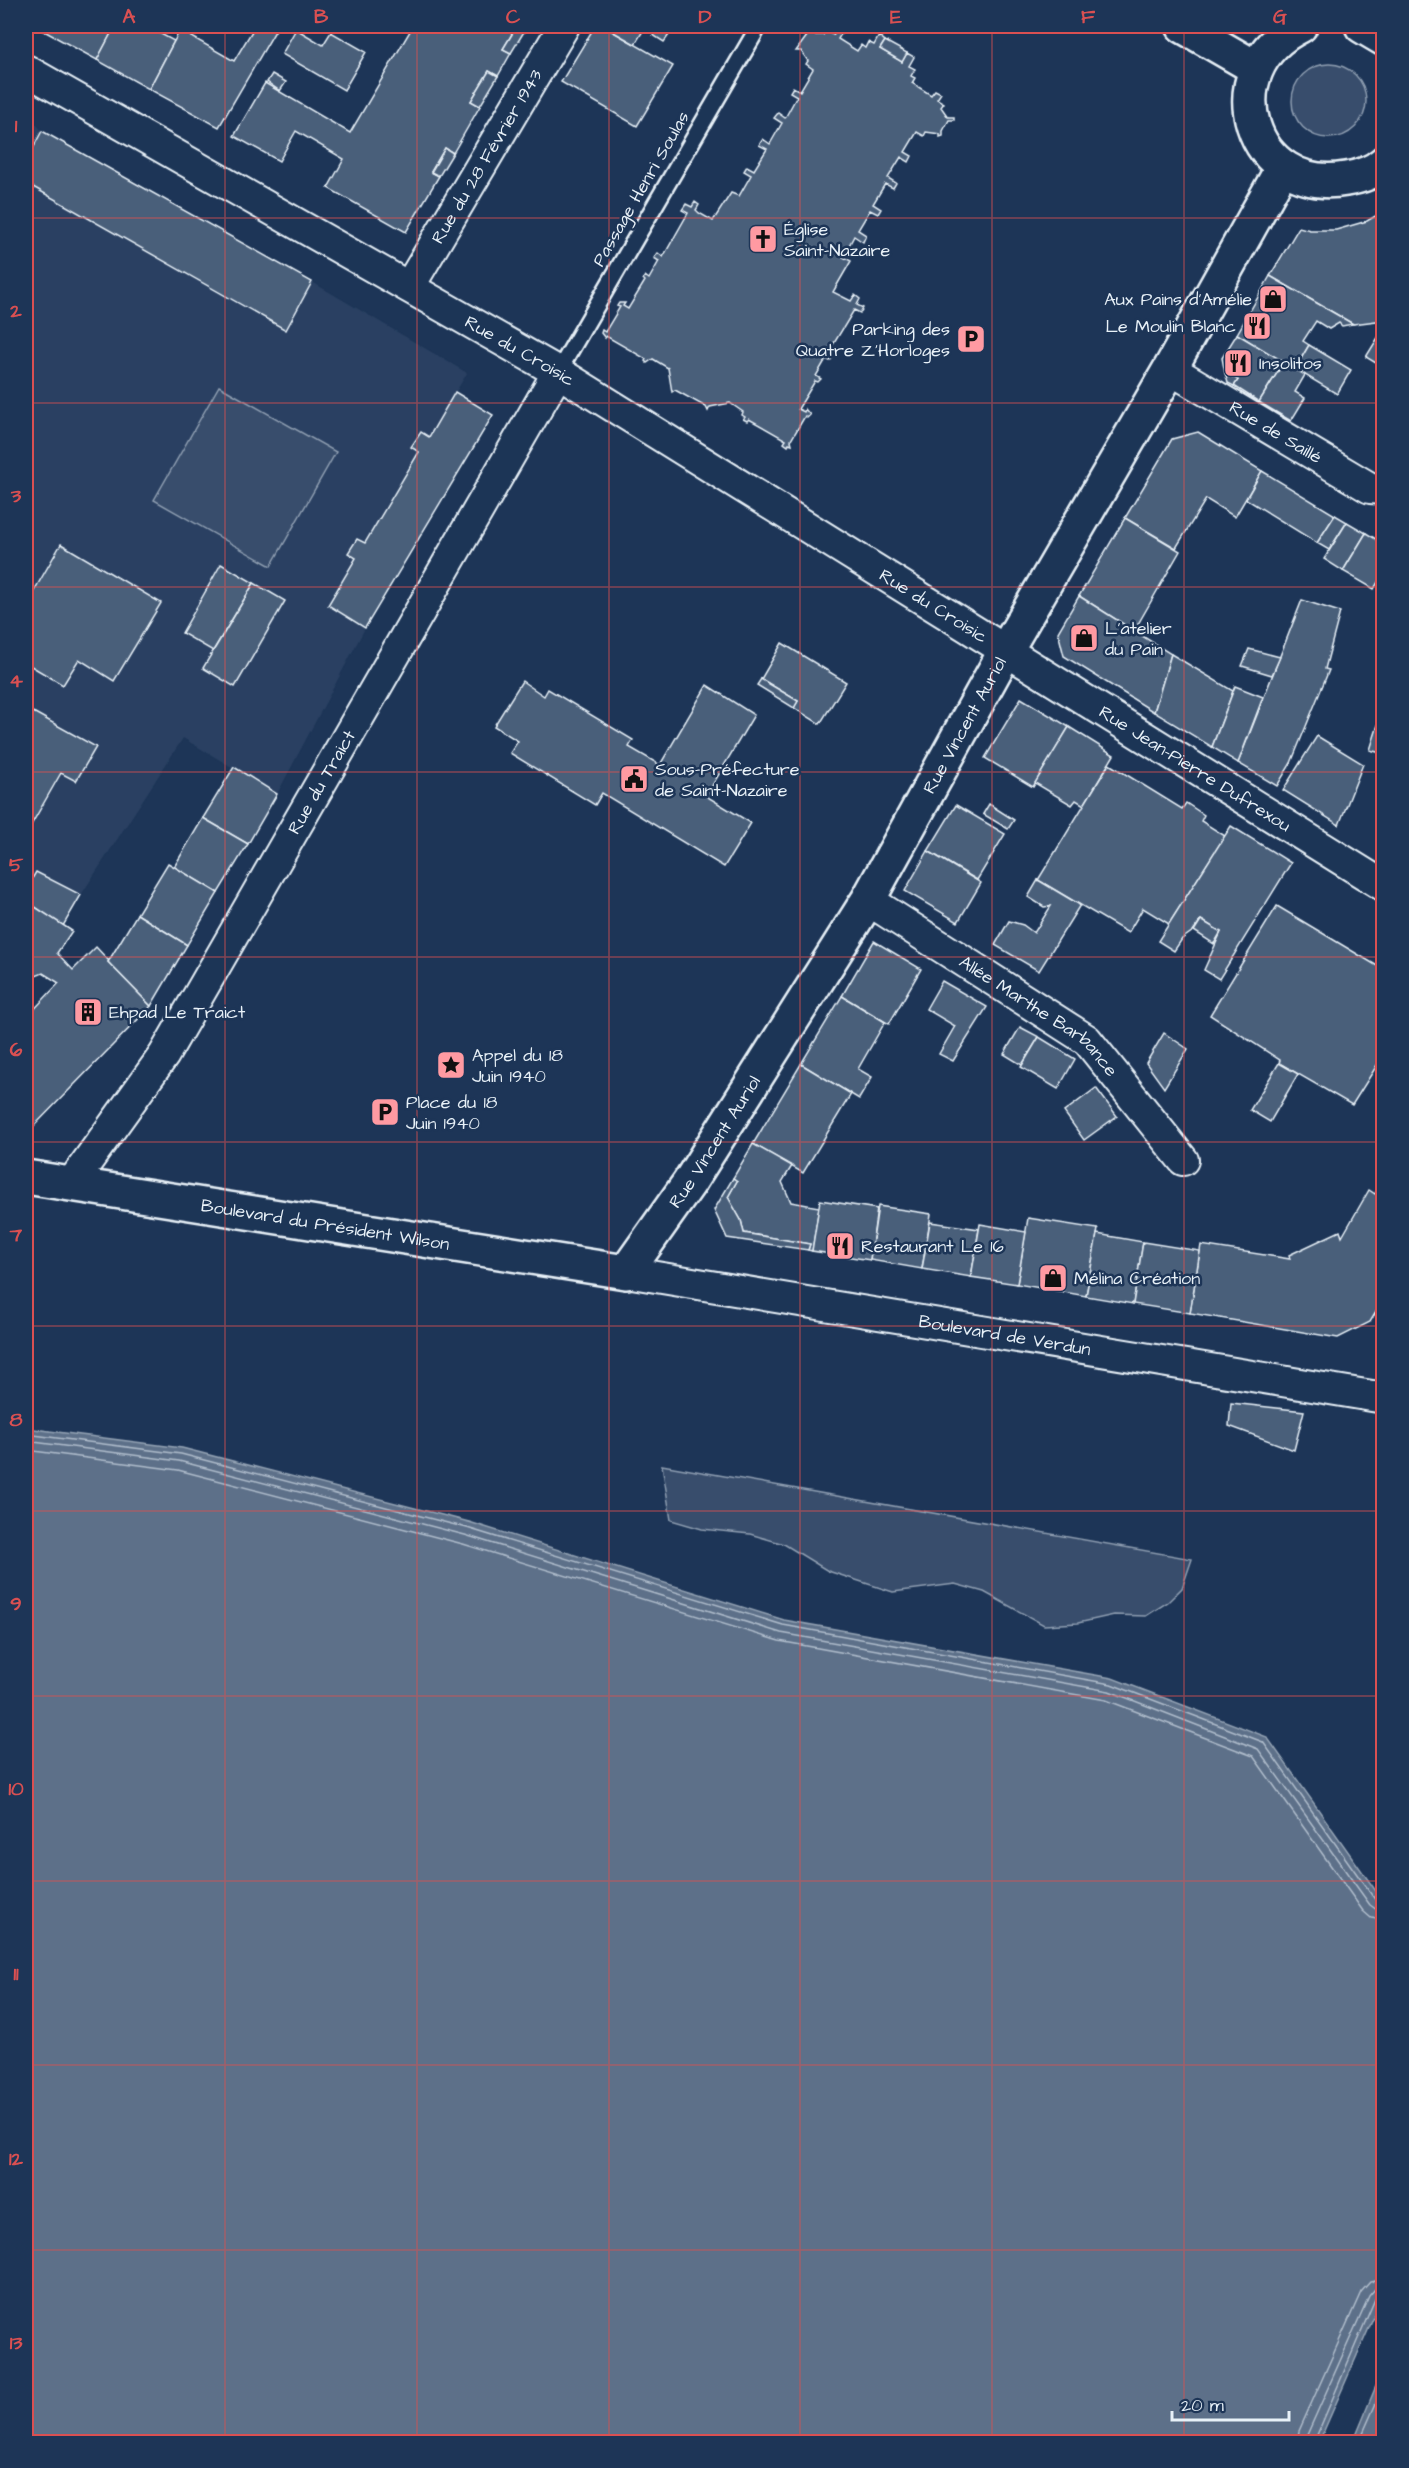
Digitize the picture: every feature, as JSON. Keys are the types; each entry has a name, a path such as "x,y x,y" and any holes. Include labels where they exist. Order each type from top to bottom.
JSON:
{"street":[{"name":"Rue du 28 Février 1943","path":"409,287 564,26"},
{"path":"1183,26 1256,68"},
{"path":"1300,26 1283,34 1267,49 1256,68 1249,95 1252,122 1264,147 1283,167 1306,178 1332,182 1358,177 1383,163"},
{"name":"Rue du Croisic","path":"26,70 558,372 1006,650"},
{"name":"Rue Vincent Auriol","path":"626,1272 689,1184 868,900 1006,650 1170,369 1283,167"},
{"name":"Rue de Saillé","path":"1170,369 1370,488 1383,489"},
{"name":"Rue du Traict","path":"71,1185 164,1055 558,372"},
{"name":"Rue Jean-Pierre Dufrexou","path":"1006,650 1383,886"},
{"name":"Allée Marthe Barbance","path":"868,900 1087,1040 1183,1160"},
{"name":"Boulevard du Président Wilson","path":"26,1177 626,1272"},
{"name":"Boulevard de Verdun","path":"626,1272 1383,1398"}],"lane":[{"name":"Passage Henri Soulas","path":"558,372 759,26"}],"shaded area":[{"path":"1329,64 1343,67 1355,75 1363,87 1366,101 1363,115 1355,127 1343,135 1329,138 1315,135 1303,127 1295,115 1292,101 1295,87 1303,75 1315,67"},
{"path":"26,112 42,131 312,282 467,373 429,437 421,433 419,452 365,543 357,539 348,553 356,558 328,605 365,628 277,794 183,738 81,895 37,872 26,889"},
{"path":"219,386 336,452 271,566 154,500"},
{"path":"662,1465 1192,1559 1182,1588 1168,1602 1146,1616 1114,1615 1078,1623 1044,1625 984,1592 955,1584 893,1592 828,1571 784,1544 750,1534 702,1529 671,1520"}],"water":[{"path":"26,1428 182,1448 469,1522 784,1620 1112,1678 1267,1737 1383,1901 1383,2296 1319,2442 26,2442"},
{"path":"1383,2369 1383,2442 1353,2442"}],"building":[{"path":"35,26 115,26 97,60"},
{"path":"115,26 146,26 174,41 149,89 97,60"},
{"path":"255,26 278,26 219,127 149,89 180,30 234,61"},
{"path":"413,26 517,26 503,49 511,53 498,76 489,71 471,101 480,106 453,153 445,148 431,172 439,176 406,232 328,188 344,159 296,131 279,161 234,136 265,83 350,133"},
{"path":"517,26 525,30 511,53 503,49"},
{"path":"595,26 603,26 673,66 637,126 561,82"},
{"path":"603,26 646,26 635,44"},
{"path":"659,26 669,26 667,30 671,32 664,42 653,35"},
{"path":"296,29 323,45 331,32 366,52 344,90 282,54"},
{"name":"Église Saint-Nazaire","path":"809,30 810,35 823,35 825,31 833,35 836,30 841,34 838,39 857,51 861,45 865,48 868,42 874,45 879,36 885,41 880,49 902,62 907,53 914,57 909,66 915,69 911,76 915,78 912,83 931,95 935,90 941,93 937,99 944,103 941,107 948,117 954,117 954,120 949,120 943,136 940,137 940,134 926,132 924,136 917,132 905,152 912,156 909,162 901,157 888,178 896,183 893,188 885,184 873,204 881,209 878,214 870,210 858,230 866,235 863,242 854,236 843,257 851,261 833,292 851,301 855,295 860,299 857,305 863,308 860,313 854,310 828,353 833,357 830,361 826,359 816,376 821,379 818,382 815,381 798,409 804,412 805,409 810,415 807,418 805,416 791,440 792,444 789,443 788,446 784,443 786,440 749,419 747,421 743,419 745,417 742,415 743,412 730,403 710,407 708,411 706,407 675,390 672,392 668,368 653,359 647,363 646,359 606,336 605,338 601,333 602,330 605,332 620,307 617,306 619,303 625,303 623,306 628,309 645,281 643,279 645,276 649,279 659,261 654,258 658,253 663,257 688,213 682,210 686,204 692,207 695,202 699,205 696,210 713,221 731,193 739,196 751,175 744,171 747,166 754,170 767,149 759,145 763,139 770,144 782,123 774,118 778,113 785,118 797,96 790,92 793,87 800,91 813,69 806,64 808,61 801,51 796,51 807,36 806,31"},
{"path":"885,41 907,53 902,62 880,49"},
{"path":"489,71 498,76 480,106 471,101"},
{"path":"272,74 286,82 280,91 267,82"},
{"path":"42,131 312,282 286,330 26,183 26,161"},
{"path":"26,138 35,145 30,153 26,151"},
{"path":"445,148 453,153 439,176 431,172"},
{"path":"1384,211 1384,320 1353,324 1270,276 1299,227 1310,230 1336,230 1367,221"},
{"path":"1270,276 1353,324 1342,326 1339,323 1329,329 1316,321 1303,341 1309,345 1295,369 1237,334"},
{"path":"1384,328 1384,368 1366,357"},
{"path":"1237,334 1284,362 1259,402 1234,386 1238,380 1225,373 1222,358"},
{"path":"1309,345 1351,370 1337,394 1295,369"},
{"path":"1284,362 1305,375 1295,392 1305,398 1291,421 1259,402"},
{"path":"1225,373 1238,380 1234,386 1228,383"},
{"path":"455,392 493,415 365,628 328,605 356,558 348,553 357,539 365,543 419,452 411,447 421,432 429,437"},
{"path":"1198,432 1262,471 1235,517 1206,499 1176,548 1125,518 1172,439"},
{"path":"1262,471 1335,515 1317,543 1246,499"},
{"path":"1335,515 1347,522 1329,550 1317,543"},
{"path":"1125,518 1180,551 1134,631 1079,596"},
{"path":"1347,522 1366,533 1343,571 1324,559"},
{"path":"1366,533 1384,544 1381,550 1384,551 1384,572 1374,589 1343,571"},
{"path":"61,544 161,603 114,681 79,659 63,685 26,663 26,605"},
{"path":"221,564 254,583 213,651 182,633"},
{"path":"254,583 285,601 235,687 203,668"},
{"path":"1079,596 1171,654 1154,712 1064,656 1058,632"},
{"path":"1302,600 1340,612 1325,669 1329,670 1291,763 1277,786 1238,763"},
{"path":"782,643 846,682 820,724 794,708 798,701 761,679"},
{"path":"1249,649 1280,657 1272,675 1242,666"},
{"path":"1171,654 1233,691 1212,747 1154,712"},
{"path":"761,679 798,701 794,708 757,685"},
{"name":"Sous-Préfecture de Saint-Nazaire","path":"522,681 544,696 548,689 633,740 629,747 660,765 707,685 754,715 706,796 751,823 724,867 602,793 595,805 510,753 518,741 494,726"},
{"path":"1235,686 1263,697 1238,763 1212,747"},
{"path":"1021,698 1069,727 1033,787 985,758"},
{"path":"1384,706 1384,754 1370,750"},
{"path":"26,710 96,747 76,781 61,773 26,834"},
{"path":"1069,727 1114,755 1084,805 1076,800 1072,805 1035,783"},
{"path":"1317,736 1363,764 1339,825 1283,790"},
{"path":"1109,764 1182,809 1186,803 1204,815 1201,821 1225,836 1169,924 1143,908 1128,933 1038,880"},
{"path":"234,767 277,794 248,844 203,818"},
{"path":"989,804 1014,820 1008,829 983,814"},
{"path":"956,805 1005,834 977,880 928,851"},
{"path":"203,818 248,844 218,893 174,867"},
{"path":"1231,826 1291,863 1219,979 1204,970 1221,932 1201,920 1193,931 1182,939 1174,951 1158,941"},
{"path":"928,851 981,883 958,922 905,891"},
{"path":"168,863 218,893 187,945 137,914"},
{"path":"36,872 81,895 63,926 26,901 26,889"},
{"path":"1038,880 1080,905 1039,971 995,945 1009,921 1023,925 1034,933 1051,906 1044,907 1028,897"},
{"name":"Ehpad Le Traict","path":"26,901 72,931 57,953 73,970 96,947 151,1006 32,1128 26,1127 26,1018 59,983 43,973 36,976 31,972 31,965 26,962"},
{"path":"1277,906 1384,970 1384,1054 1352,1105 1279,1063 1280,1060 1210,1015"},
{"path":"137,914 187,945 151,1006 108,962"},
{"path":"1201,920 1221,932 1214,944 1194,931"},
{"path":"874,941 921,969 889,1024 842,996"},
{"path":"942,981 987,1007 953,1061 939,1054 955,1026 926,1009"},
{"path":"842,996 885,1022 858,1069 872,1077 859,1099 801,1064"},
{"path":"1020,1027 1039,1037 1022,1065 1004,1054"},
{"path":"1164,1033 1188,1049 1164,1088 1146,1063"},
{"path":"1039,1037 1075,1059 1058,1089 1021,1067"},
{"path":"1279,1063 1298,1074 1270,1122 1250,1110"},
{"path":"801,1064 851,1094 803,1173 753,1144"},
{"path":"1096,1088 1117,1116 1084,1140 1064,1112"},
{"path":"753,1144 792,1166 782,1182 791,1202 819,1207 812,1251 808,1250 810,1244 744,1233 741,1220 728,1197 737,1181 733,1178"},
{"path":"733,1178 737,1181 728,1197 741,1220 744,1233 810,1244 808,1250 727,1238 714,1210"},
{"path":"1384,1180 1384,1299 1370,1322 1338,1338 1190,1313 1201,1245 1290,1259 1289,1255 1340,1231 1342,1237 1369,1190 1375,1194"},
{"path":"820,1200 877,1209 870,1260 812,1251"},
{"path":"878,1206 931,1214 922,1269 870,1260"},
{"path":"1028,1218 1098,1229 1086,1296 1017,1284"},
{"path":"930,1222 979,1229 971,1277 922,1269"},
{"path":"980,1224 1026,1232 1017,1284 971,1277"},
{"path":"1097,1234 1143,1242 1133,1304 1086,1296"},
{"path":"1143,1242 1200,1251 1190,1313 1133,1304"},
{"path":"1231,1403 1304,1411 1294,1450 1229,1426"}],"place":[{"name":"Église Saint-Nazaire","path":"763,239"},
{"name":"Aux Pains d'Amélie","path":"1273,299"},
{"name":"Le Moulin Blanc","path":"1257,326"},
{"name":"Parking des Quatre Z'Horloges","path":"971,339"},
{"name":"Insolitos","path":"1238,363"},
{"name":"L'atelier du Pain","path":"1084,638"},
{"name":"Sous-Préfecture de Saint-Nazaire","path":"634,779"},
{"name":"Ehpad Le Traict","path":"88,1012"},
{"name":"Appel du 18 Juin 1940","path":"451,1065"},
{"name":"Place du 18 Juin 1940","path":"385,1112"},
{"name":"Restaurant Le 16","path":"840,1246"},
{"name":"Mélina Création","path":"1053,1278"}]}
